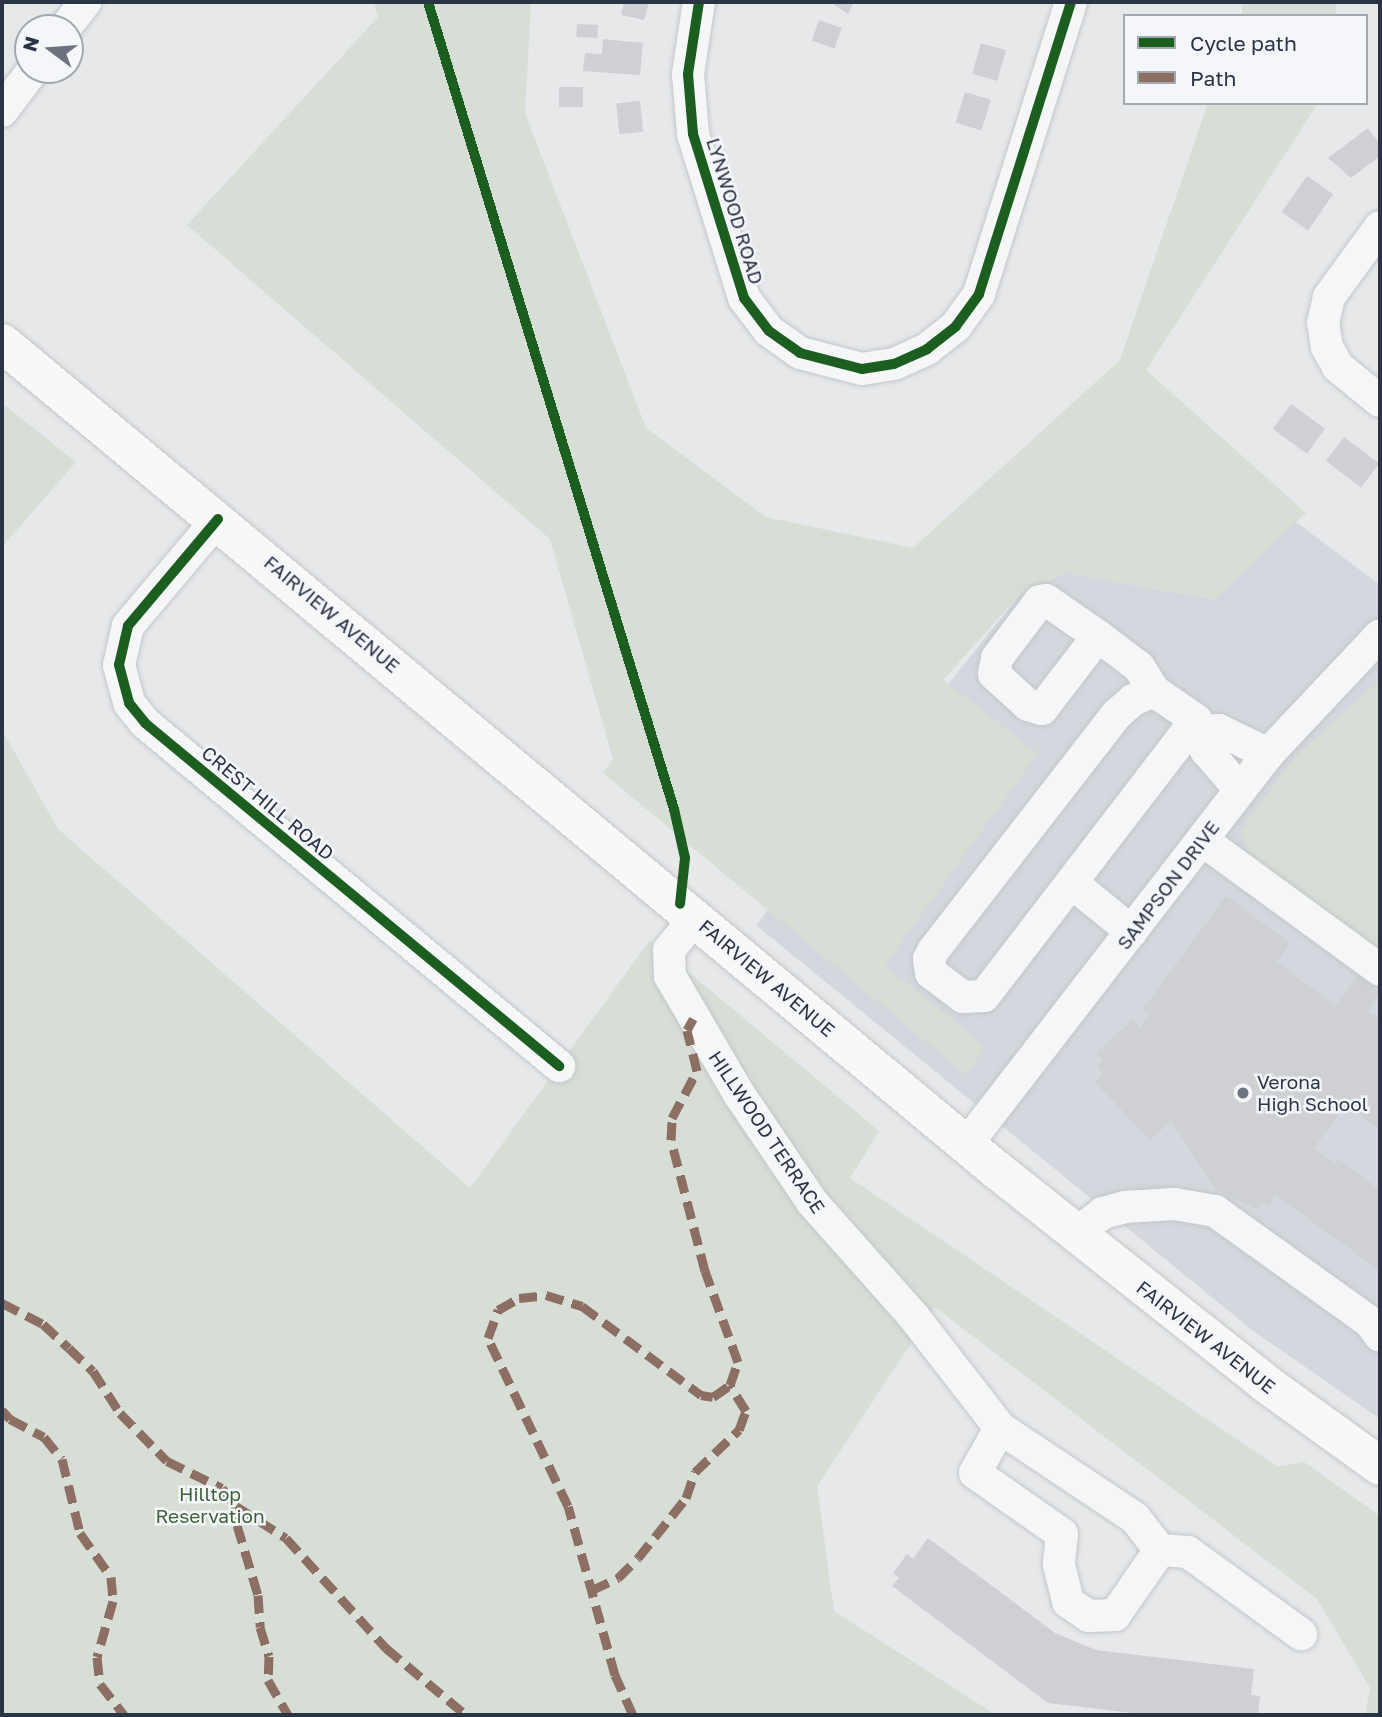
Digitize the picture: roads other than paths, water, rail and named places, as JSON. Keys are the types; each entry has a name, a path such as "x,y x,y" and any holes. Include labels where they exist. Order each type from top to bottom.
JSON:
{"main road":[{"name":"FAIRVIEW AVENUE","path":"2,344 218,519 1076,1234 1265,1383 1380,1466"}],"street":[{"name":"LYNWOOD ROAD","path":"699,2 688,74 693,134 744,298 769,331 800,353 862,369 894,364 928,349 956,326 979,294 1071,2"},
{"path":"2,111 22,84"},
{"path":"1380,227 1329,297 1323,322 1327,347 1338,367 1380,401"},
{"name":"CREST HILL ROAD","path":"218,519 128,626 118,665 129,703 145,723 559,1066"},
{"name":"SAMPSON DRIVE","path":"967,1145 1268,754 1380,635"},
{"path":"1098,636 1139,667 1154,691 1199,726 1219,730 1268,754"},
{"path":"1154,691 1133,700 1117,714 933,951 929,959 930,973 963,997 984,996 1199,726"},
{"path":"1199,726 1214,763 1240,790"},
{"path":"1202,840 1380,970"},
{"path":"1072,883 1132,932"},
{"name":"HILLWOOD TERRACE","path":"695,918 667,957 685,1007 811,1202 914,1317 1000,1428"},
{"path":"1076,1234 1103,1213 1125,1207 1174,1204 1215,1211 1370,1322 1380,1336"},
{"path":"1160,1550 1115,1615 1089,1616 1068,1602 1059,1565 1062,1534 975,1473 1000,1428 1135,1518 1160,1550 1188,1552 1301,1634"}],"place":[{"name":"Verona High School","path":"1243,1093"}],"park label":[{"name":"Hilltop Reservation","path":"210,1505"}]}
